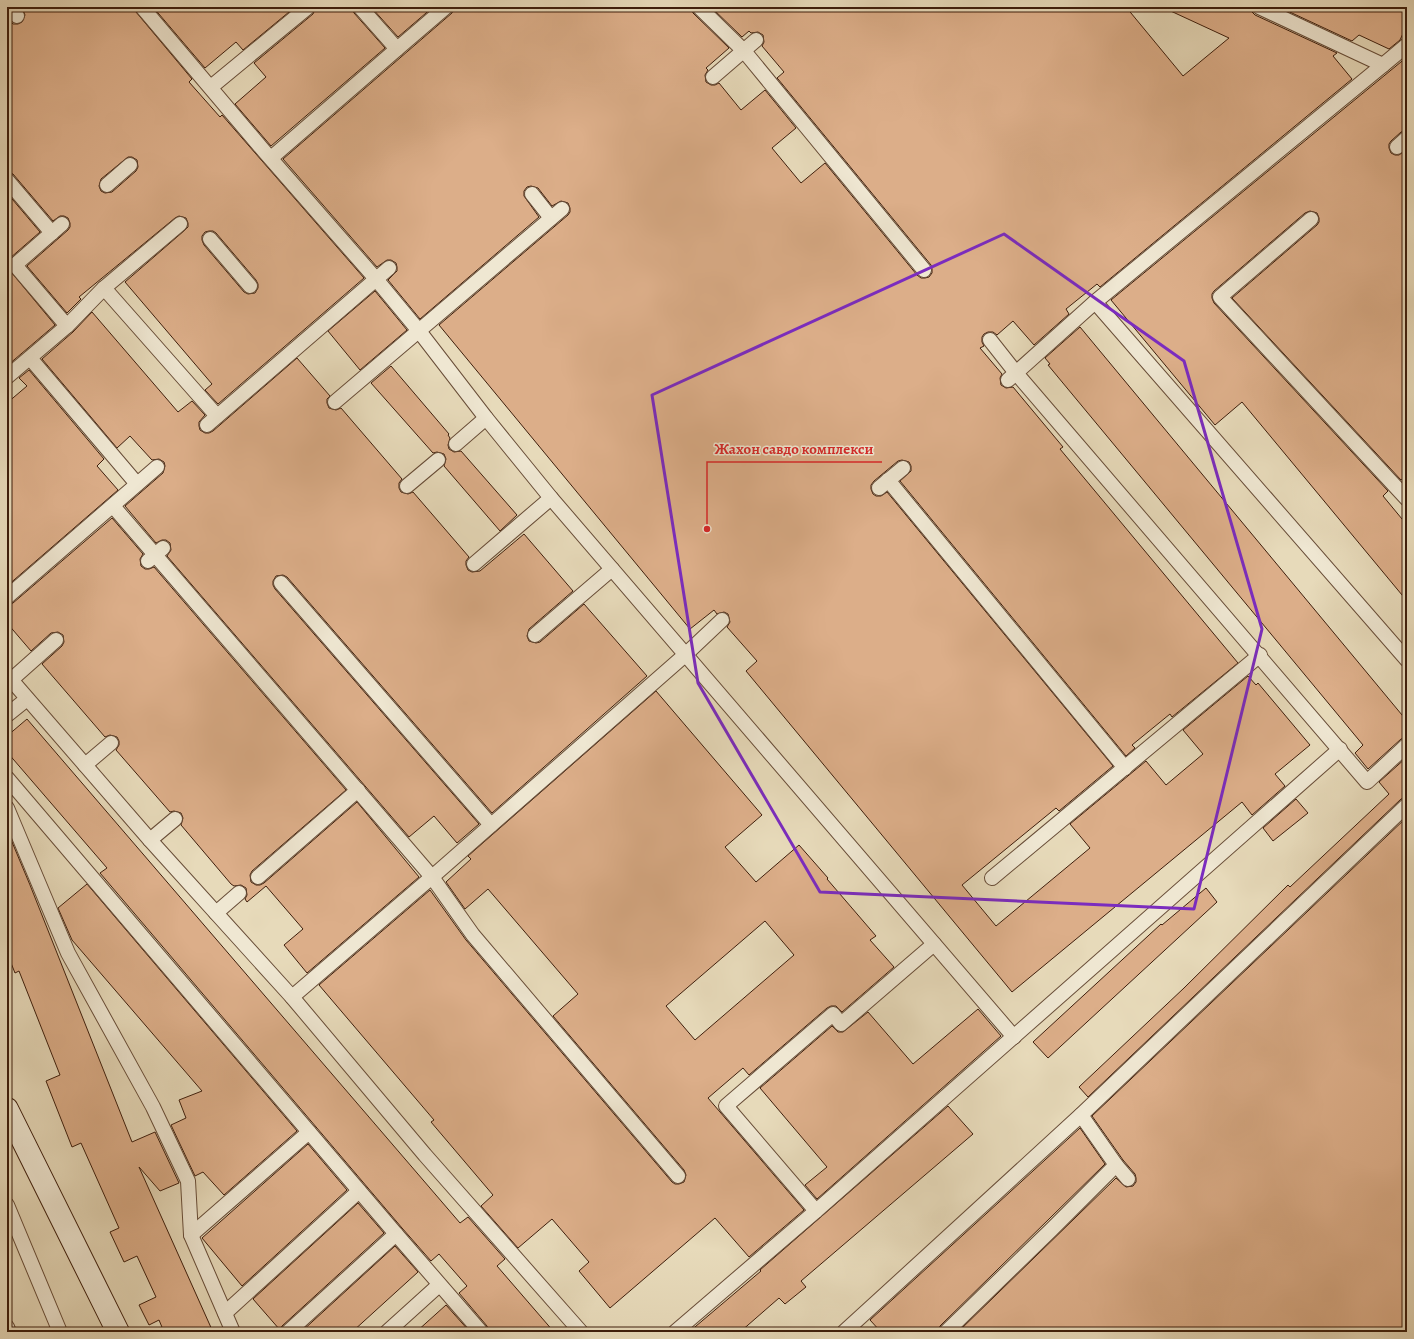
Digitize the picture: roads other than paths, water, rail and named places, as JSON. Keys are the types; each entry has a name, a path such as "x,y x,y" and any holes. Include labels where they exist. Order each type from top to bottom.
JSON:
{"main road":[{"path":"7,1109 118,1332"}],"lane":[{"path":"142,7 419,331 550,498 1014,1037"},
{"path":"211,87 308,7"},
{"path":"360,7 397,49"},
{"path":"271,158 446,7"},
{"path":"1259,7 1383,65"},
{"path":"697,9 744,51 924,270"},
{"path":"714,77 756,40"},
{"path":"1012,377 1095,302 1407,45"},
{"path":"107,185 130,165"},
{"path":"7,180 57,228 15,265 67,326"},
{"path":"532,194 551,218"},
{"path":"335,402 562,209"},
{"path":"1311,219 1220,297 1407,499"},
{"path":"7,377 67,326 104,288 180,224"},
{"path":"210,239 250,286"},
{"path":"104,288 212,420 298,341 376,280 389,268"},
{"path":"1095,302 1407,660"},
{"path":"990,340 1012,377 1260,655 1367,782 1407,745"},
{"path":"30,358 137,484"},
{"path":"456,444 486,418"},
{"path":"408,486 438,460"},
{"path":"7,597 157,467"},
{"path":"903,468 884,484 1125,768"},
{"path":"474,564 550,498"},
{"path":"113,506 155,555 226,645 291,721 358,790 432,877 473,935 678,1176"},
{"path":"535,635 612,569"},
{"path":"287,586 418,737 491,825"},
{"path":"292,997 432,877 685,655 722,620"},
{"path":"56,640 9,678 150,840 292,997 425,1155 581,1332"},
{"path":"992,878 1260,655"},
{"path":"7,715 27,699"},
{"path":"85,765 110,744"},
{"path":"675,1332 816,1211 1340,749"},
{"path":"7,778 481,1332"},
{"path":"258,877 358,790"},
{"path":"844,1332 1081,1115 1407,804"},
{"path":"7,808 68,953 153,1107 188,1181 191,1235 233,1332"},
{"path":"150,840 175,819"},
{"path":"216,913 239,893"},
{"path":"816,1211 726,1106 833,1014 841,1024 934,944"},
{"path":"1081,1115 1116,1165 1128,1179"},
{"path":"191,1235 309,1132"},
{"path":"946,1332 1055,1233 1116,1165"},
{"path":"225,1313 360,1191"},
{"path":"7,1205 60,1332"},
{"path":"288,1332 396,1234"},
{"path":"387,1332 440,1285"},
{"path":"7,1327 9,1332"}],"place":[{"name":"Жахон савдо комплекси","path":"707,529"}]}
